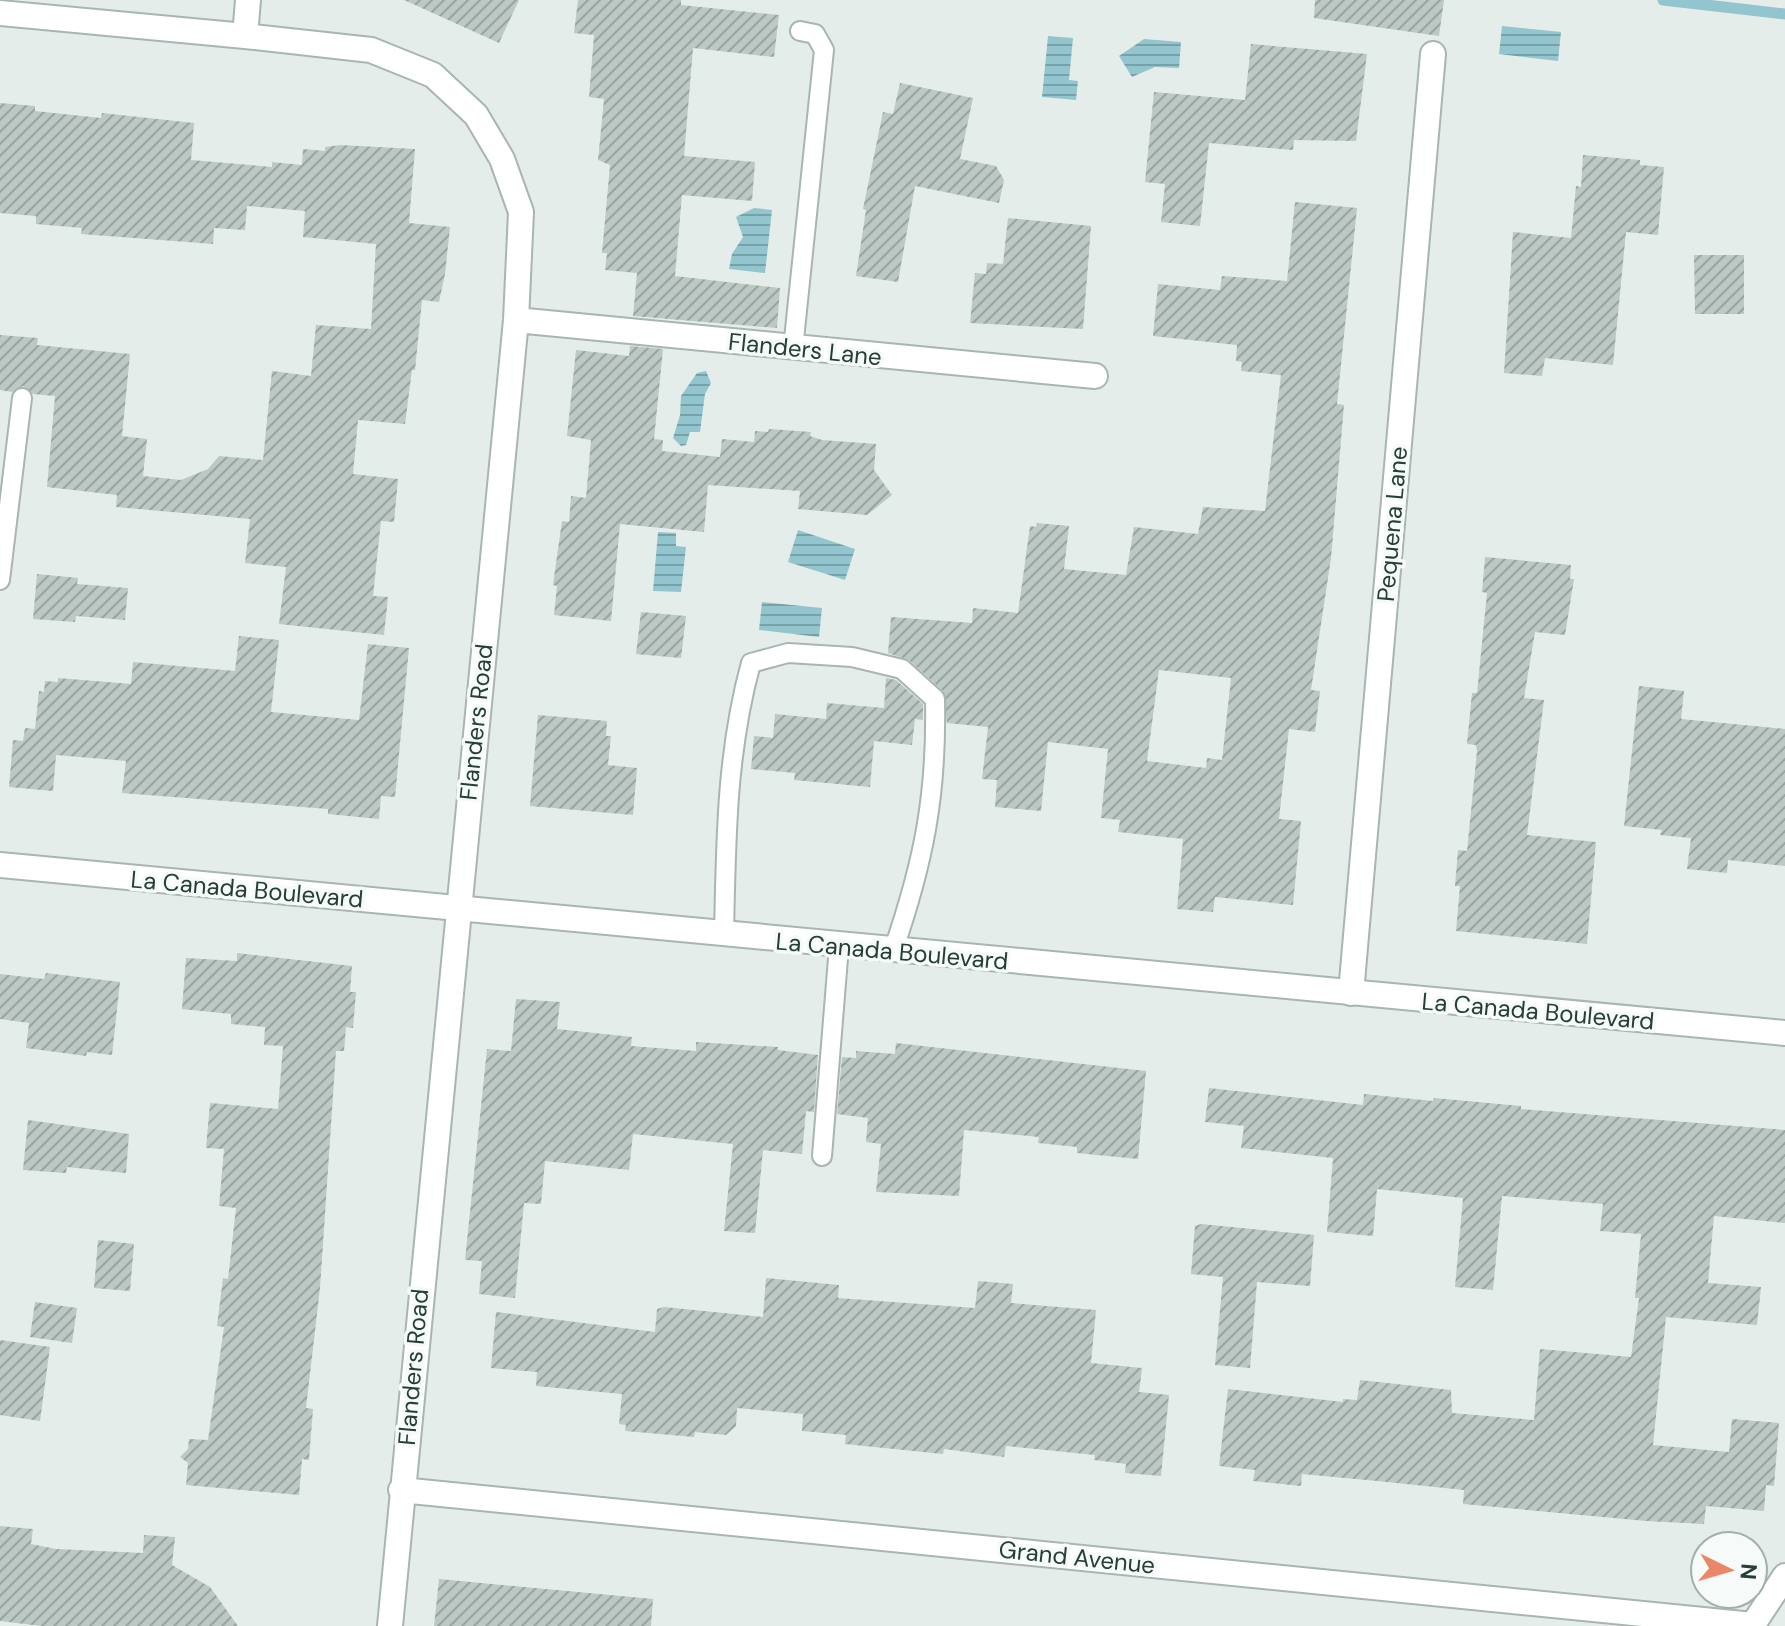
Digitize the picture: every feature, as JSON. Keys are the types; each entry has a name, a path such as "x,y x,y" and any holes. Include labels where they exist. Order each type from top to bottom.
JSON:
{"street":[{"path":"245,36 248,0"},
{"name":"Flanders Road","path":"0,13 371,50 433,75 476,115 502,159 521,212 516,320 390,1626"},
{"name":"Pequena Lane","path":"1351,993 1433,54"},
{"name":"Flanders Lane","path":"516,320 1095,376"},
{"name":"La Canada Boulevard","path":"0,865 1785,1033"},
{"name":"Grand Avenue","path":"401,1490 1752,1626"},
{"path":"1752,1626 1785,1576"}],"lane":[{"path":"793,349 824,50 815,34 800,31"},
{"path":"0,580 22,398"},
{"path":"724,935 726,829 735,721 751,663 788,653 852,657 902,669 935,699 936,769 922,861 893,951"},
{"path":"822,1156 839,946"}],"water":[{"path":"1502,26 1561,32 1558,61 1499,54"},
{"path":"1048,36 1073,38 1069,80 1078,81 1076,100 1042,97"},
{"path":"1144,39 1181,42 1179,68 1155,67 1132,77 1119,56"},
{"path":"754,208 772,210 765,273 729,269 732,254 743,237 736,217"},
{"path":"706,371 711,383 705,394 700,432 690,432 686,445 681,446 673,438 680,415 681,396 697,373"},
{"path":"798,530 855,549 845,580 788,562"},
{"path":"658,532 676,533 676,546 686,547 681,592 653,591"},
{"path":"762,602 822,608 819,637 759,630"}],"building":[{"path":"404,0 519,0 499,43"},
{"path":"578,0 681,0 681,5 779,15 774,57 693,48 684,156 755,162 752,201 682,195 675,276 780,288 777,328 633,316 637,273 605,270 607,253 602,253 610,165 598,160 604,99 589,97 594,35 574,33"},
{"path":"1315,0 1444,0 1439,36 1314,18"},
{"path":"1251,44 1367,54 1356,141 1294,140 1293,150 1209,143 1200,226 1161,222 1165,184 1145,182 1154,92 1245,100"},
{"path":"900,83 973,98 960,159 996,166 1004,180 999,203 915,186 898,282 856,276 866,210 863,209 883,112 893,114"},
{"path":"0,103 35,106 35,111 101,118 102,113 194,123 191,160 272,167 272,162 302,165 303,149 325,151 325,147 341,145 415,149 409,223 450,227 445,274 439,302 422,300 415,370 412,370 405,424 358,420 353,474 398,479 394,522 381,521 373,596 388,597 384,635 279,624 286,567 245,563 250,519 116,507 117,495 47,487 55,396 33,394 23,386 12,392 0,390 0,335 38,338 37,345 130,354 122,436 147,439 143,476 181,480 208,469 219,456 263,460 272,371 311,376 316,325 371,329 376,244 303,237 305,211 247,206 245,230 214,228 213,244 81,234 82,228 36,224 36,216 0,213"},
{"path":"1583,155 1640,160 1640,165 1664,167 1658,235 1626,232 1613,365 1545,358 1542,376 1504,373 1513,232 1571,238 1576,186 1581,187"},
{"path":"1295,202 1357,208 1337,404 1344,405 1331,558 1311,690 1320,691 1315,732 1289,729 1279,819 1301,821 1293,905 1215,897 1213,912 1177,909 1183,839 1118,832 1120,820 1101,818 1108,749 1048,742 1041,811 995,807 997,780 982,779 988,727 947,723 943,691 909,660 888,653 891,617 972,623 973,608 1018,613 1030,526 1036,527 1037,523 1069,526 1064,569 1126,575 1134,527 1198,534 1203,507 1265,511 1281,375 1241,371 1242,362 1236,361 1237,345 1153,336 1158,284 1220,290 1222,276 1287,281","holes":["1159,670 1231,678 1222,760 1207,758 1206,768 1147,761"]},
{"path":"1008,218 1091,226 1083,329 970,323 975,273 986,274 987,263 1003,264"},
{"path":"1694,255 1744,255 1744,314 1695,314"},
{"path":"630,346 663,349 654,439 663,440 662,451 720,457 722,439 754,442 755,431 768,432 769,429 811,432 810,436 822,440 876,444 874,470 892,495 867,515 798,509 800,491 708,485 704,532 620,524 611,621 554,615 557,586 553,585 562,521 569,522 571,496 586,498 591,440 567,436 576,350 629,356"},
{"path":"1485,557 1571,565 1570,579 1574,579 1565,635 1535,632 1524,698 1544,700 1527,835 1596,842 1587,944 1456,931 1460,886 1455,886 1458,850 1467,851 1477,751 1476,745 1467,744 1472,693 1477,693 1487,593 1482,592"},
{"path":"37,574 78,578 77,584 128,588 125,620 76,616 75,622 33,619"},
{"path":"641,612 686,616 681,658 636,654"},
{"path":"239,636 279,640 271,712 359,720 368,644 409,648 395,797 381,796 379,819 328,814 328,809 122,793 126,761 56,755 53,791 9,787 13,740 23,741 25,728 35,729 39,691 44,692 45,681 58,682 58,678 131,684 133,662 235,671"},
{"path":"886,678 896,680 923,704 923,720 915,719 912,745 874,741 870,787 794,780 795,773 751,769 754,736 773,738 775,714 826,719 827,703 884,708"},
{"path":"1639,686 1684,691 1681,719 1785,729 1785,866 1728,860 1727,873 1687,869 1691,838 1660,835 1662,830 1624,826"},
{"path":"538,715 607,721 606,736 611,736 608,765 637,768 633,815 530,806"},
{"path":"237,953 352,966 350,992 356,992 353,1028 346,1027 344,1051 336,1051 320,1288 306,1408 313,1409 309,1460 302,1459 299,1495 186,1485 188,1463 180,1457 188,1449 189,1439 208,1440 224,1327 217,1326 223,1278 228,1279 236,1208 219,1206 224,1149 206,1148 210,1103 278,1109 283,1046 264,1045 265,1027 231,1024 231,1014 182,1009 186,958 237,961"},
{"path":"46,973 120,982 112,1055 87,1052 86,1056 26,1048 29,1023 0,1019 0,974 44,979"},
{"path":"516,999 560,1002 557,1029 632,1037 631,1046 696,1051 696,1042 778,1047 778,1050 818,1055 814,1112 806,1111 802,1154 763,1150 755,1233 724,1231 733,1144 633,1134 629,1170 545,1161 541,1204 524,1203 515,1298 479,1294 482,1261 465,1260 487,1049 511,1051"},
{"path":"896,1043 1146,1071 1138,1159 1077,1153 1077,1147 1038,1143 1039,1137 964,1130 959,1196 876,1192 881,1144 866,1142 868,1118 837,1114 842,1057 856,1058 856,1051 895,1054"},
{"path":"1209,1088 1363,1105 1364,1094 1433,1101 1434,1098 1521,1106 1521,1109 1785,1130 1785,1223 1714,1216 1708,1283 1761,1287 1757,1325 1666,1317 1653,1445 1729,1452 1732,1419 1779,1423 1774,1486 1766,1485 1764,1511 1706,1506 1704,1524 1646,1521 1463,1504 1464,1490 1377,1481 1302,1474 1301,1486 1253,1481 1255,1470 1219,1466 1228,1389 1343,1402 1343,1399 1357,1400 1360,1380 1451,1390 1452,1413 1534,1420 1540,1349 1631,1357 1639,1298 1635,1298 1641,1234 1600,1231 1603,1204 1502,1196 1493,1290 1455,1287 1463,1198 1377,1189 1373,1236 1327,1232 1333,1158 1241,1148 1244,1126 1205,1122"},
{"path":"28,1120 129,1134 126,1173 67,1167 66,1173 23,1170"},
{"path":"1201,1224 1314,1235 1310,1286 1257,1282 1250,1368 1215,1365 1223,1277 1191,1274 1195,1226"},
{"path":"98,1240 134,1244 130,1291 94,1288"},
{"path":"766,1278 839,1285 838,1298 975,1308 978,1281 1013,1284 1011,1303 1096,1310 1091,1363 1142,1368 1139,1392 1169,1395 1161,1476 1125,1473 1126,1464 1094,1460 1095,1455 1006,1446 1004,1457 944,1449 943,1454 845,1444 846,1435 802,1431 803,1414 737,1408 736,1426 726,1435 695,1432 694,1437 625,1431 626,1425 619,1424 622,1394 536,1386 537,1372 491,1368 496,1312 655,1332 657,1309 664,1307 763,1317"},
{"path":"35,1302 77,1308 72,1343 30,1337"},
{"path":"0,1340 50,1347 40,1421 0,1415"},
{"path":"0,1526 33,1529 31,1544 56,1549 143,1553 144,1535 175,1537 172,1565 210,1587 238,1626 41,1626 0,1621"},
{"path":"439,1579 653,1599 651,1626 434,1626"}],"waterway":[{"path":"1663,0 1785,14"}]}
